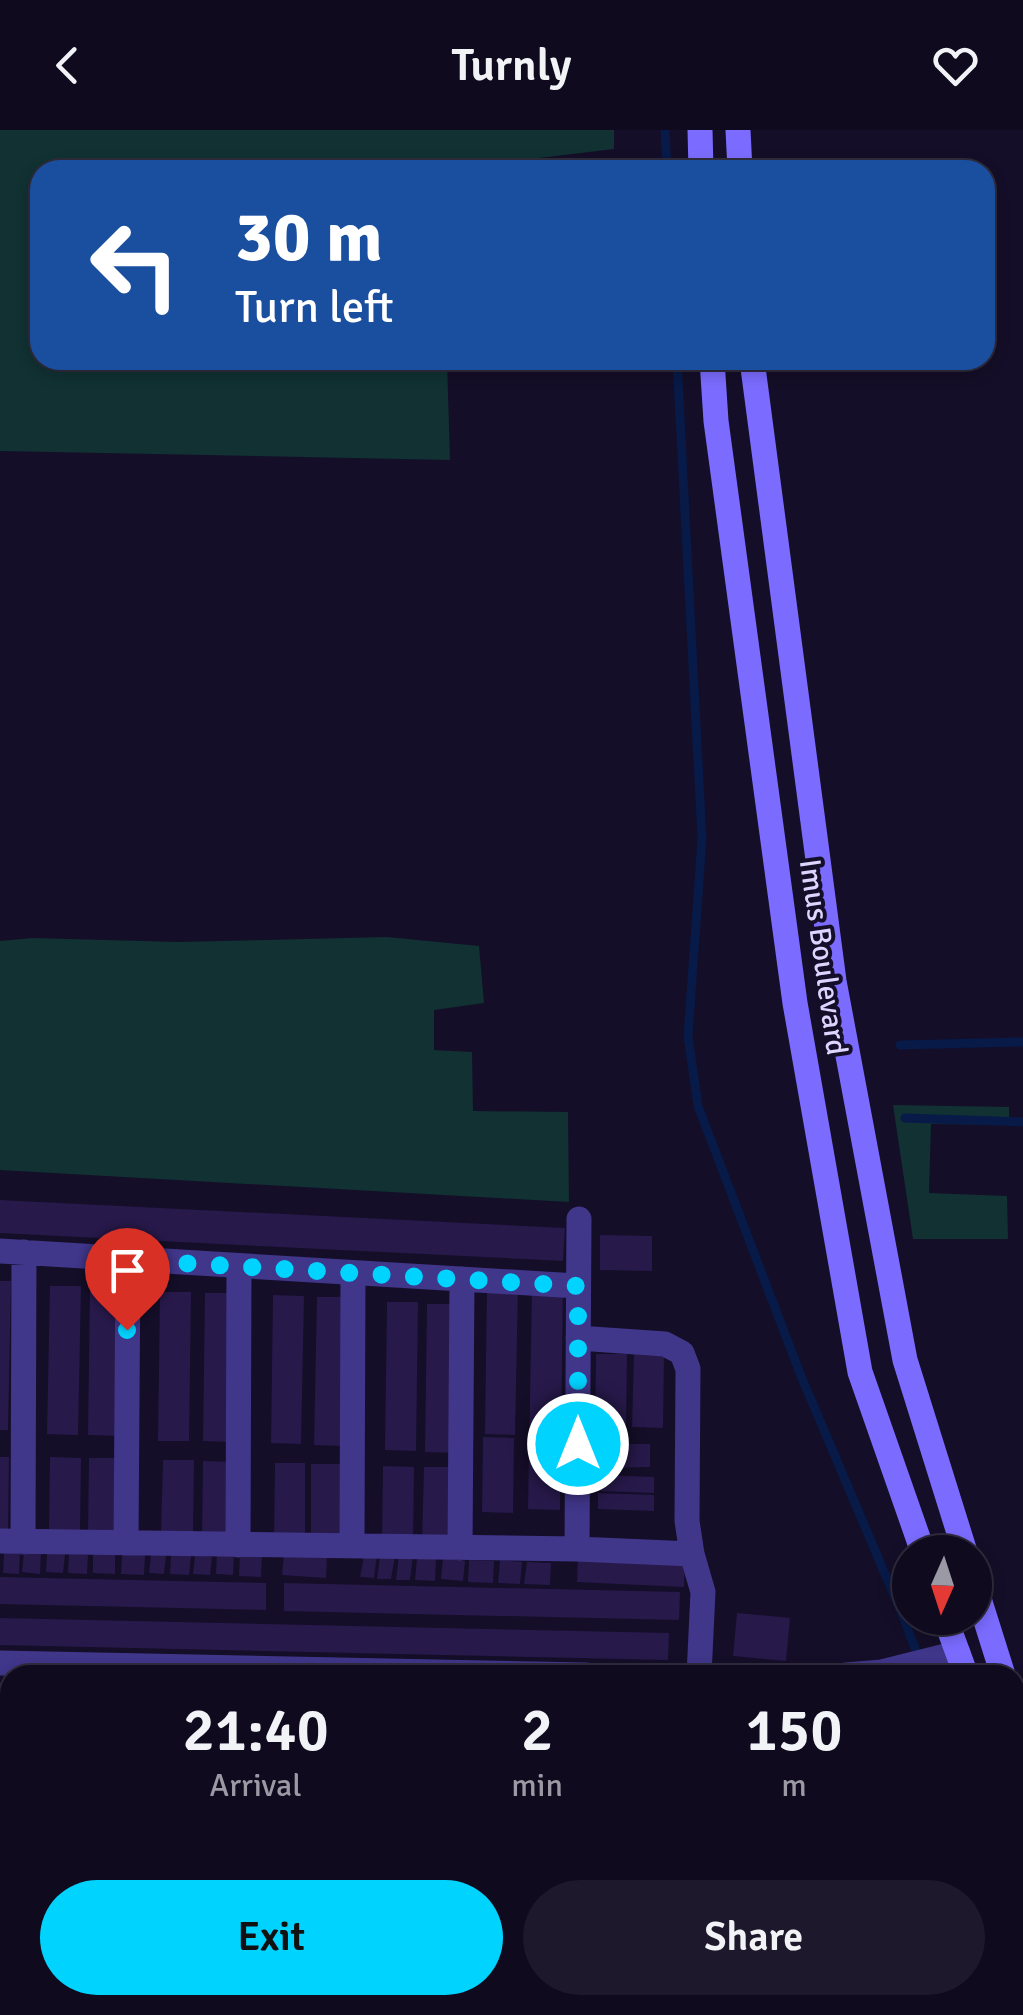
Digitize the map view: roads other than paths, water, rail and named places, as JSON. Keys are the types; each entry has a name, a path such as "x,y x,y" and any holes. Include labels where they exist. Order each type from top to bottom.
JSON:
{"main road":[{"path":"700,130 701,160"},
{"path":"738,130 740,160"},
{"name":"Imus Boulevard","path":"713,370 716,422 792,984 860,1372 917,1535"},
{"name":"Imus Boulevard","path":"753,370 834,981 905,1360 960,1535"},
{"path":"949,1635 953,1662"},
{"path":"990,1635 1000,1665"}],"street":[{"path":"577,1549 580,1219"},
{"path":"578,1286 12,1252 12,1541 692,1554"},
{"path":"126,1543 128,1260"},
{"path":"238,1544 239,1266"},
{"path":"352,1546 353,1273"},
{"path":"460,1548 462,1279"},
{"path":"578,1338 665,1344 682,1353 688,1369 687,1521 703,1592 699,1665"},
{"path":"0,1663 98,1665"}],"waterway":[{"path":"665,130 666,160"},
{"path":"678,370 702,839 688,1036 698,1106 801,1376 921,1665"},
{"path":"900,1045 1023,1042"},
{"path":"905,1118 1023,1122"}]}
